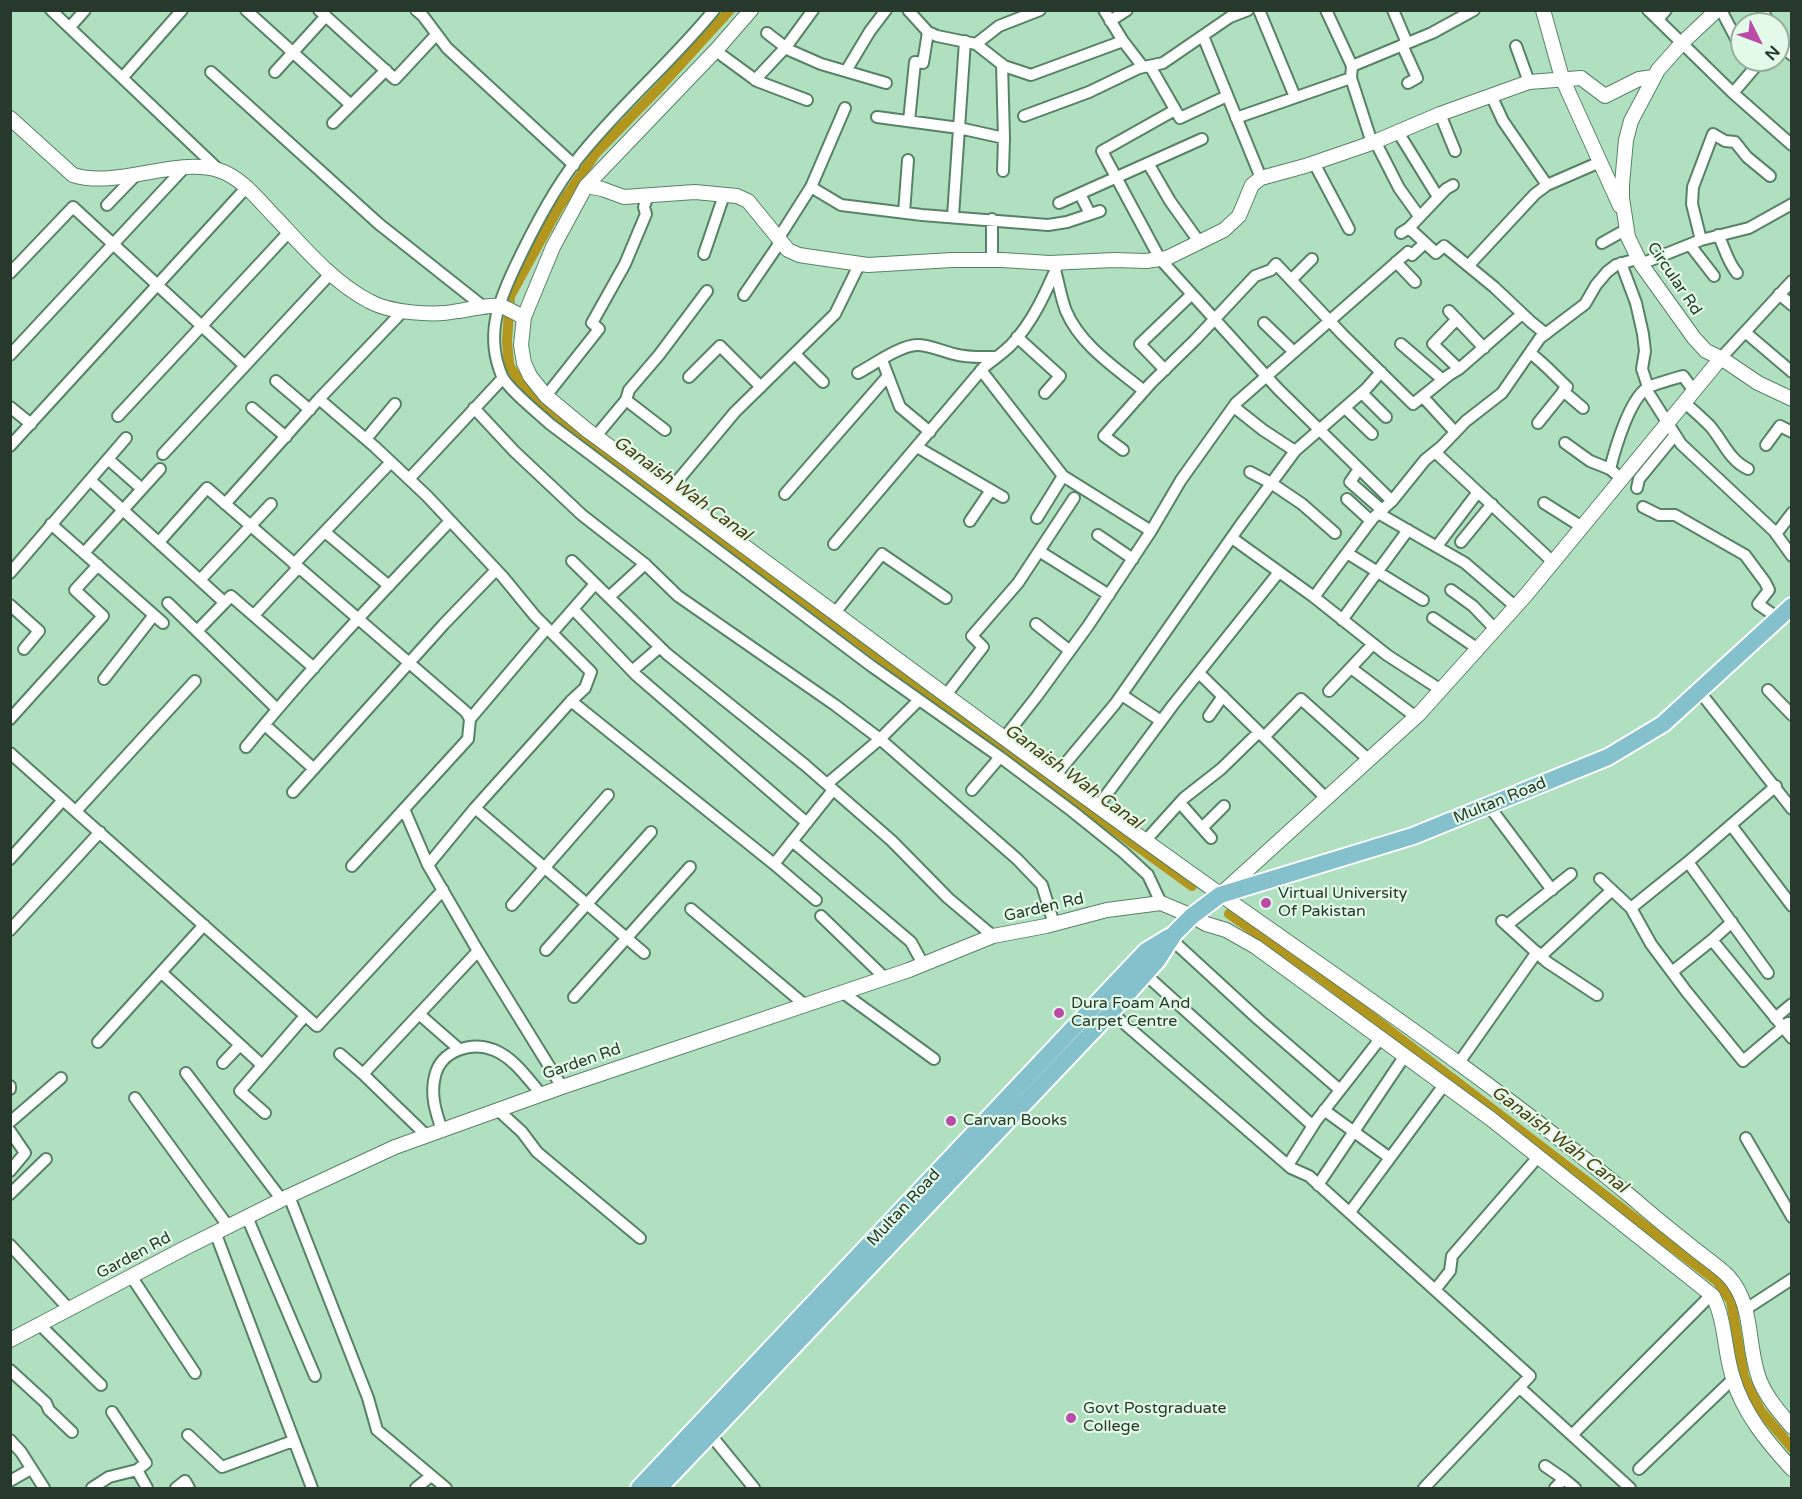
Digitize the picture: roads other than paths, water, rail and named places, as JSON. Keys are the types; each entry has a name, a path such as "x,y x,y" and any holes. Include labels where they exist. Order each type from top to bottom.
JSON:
{"main road":[{"name":"Multan Road","path":"659,1488 1111,1011 1145,974 1192,915 1221,895 1413,836 1608,757 1663,724 1791,606"},
{"name":"Multan Road","path":"639,1488 1146,951 1173,936"}],"street":[{"path":"51,10 219,170 246,188 349,290 385,309 402,312 455,312 495,307"},
{"path":"70,27 85,10"},
{"path":"123,77 182,10"},
{"path":"246,10 351,105"},
{"path":"416,10 447,48 574,165"},
{"path":"714,10 685,46 613,118 574,165 534,226 495,307 494,334 497,359 503,378 550,424 919,700 1000,757 1123,852 1148,875 1161,903"},
{"path":"751,10 716,51 586,186 553,247 524,317 521,345 524,363 530,376 546,396 596,436 834,614 1055,776 1458,1064 1589,1162 1728,1277 1739,1292 1746,1309"},
{"path":"755,80 786,47 813,10"},
{"path":"846,71 870,31 886,10"},
{"path":"909,10 928,32 971,43 1002,64 1031,75 1123,41"},
{"path":"971,43 999,26 1040,10"},
{"path":"1104,10 1123,41 1146,66 1180,118 1227,96"},
{"path":"1110,21 1126,10"},
{"path":"1024,116 1089,92 1146,66 1162,63 1230,17 1248,10"},
{"path":"1259,10 1295,97"},
{"path":"1326,10 1352,66 1351,78 1373,142 1399,188 1419,216"},
{"path":"1393,10 1417,78 1408,83"},
{"path":"1352,66 1405,44 1453,16 1474,10"},
{"path":"1543,10 1562,78 1624,215"},
{"path":"1648,10 1733,93 1791,145"},
{"path":"1658,20 1666,10"},
{"path":"1719,10 1730,29"},
{"name":"Circular Rd","path":"1719,10 1682,43 1654,77 1631,121 1626,140 1622,184 1624,215 1639,261 1694,338 1706,351 1721,358 1758,383 1791,398"},
{"path":"275,72 322,13 395,79 436,35"},
{"path":"909,121 915,62 923,63 928,32"},
{"path":"767,33 786,47 821,64 886,82"},
{"path":"1203,36 1261,178"},
{"path":"953,216 959,128 971,43"},
{"path":"1516,46 1529,82"},
{"path":"716,51 755,80 807,100"},
{"path":"1002,64 1003,171"},
{"path":"333,123 386,70"},
{"path":"211,72 379,224 495,307 524,317"},
{"path":"1733,93 1750,72"},
{"path":"586,186 624,197 695,192 737,196 748,201 788,250 799,255 868,265 952,260 992,260 1057,266 1114,260 1146,261 1160,259 1200,243 1224,230 1239,216 1252,185 1261,178 1314,163 1373,142 1440,114 1529,82 1581,78 1605,96 1639,79 1654,77"},
{"path":"1236,118 1351,78"},
{"path":"1491,95 1503,121 1546,185"},
{"path":"744,295 811,187 845,108"},
{"path":"1175,110 1102,151 1160,259 1318,431 1392,501"},
{"path":"1440,114 1455,151"},
{"path":"877,117 959,128 1004,138"},
{"path":"10,118 73,175 82,177 135,176 199,166 219,170"},
{"path":"1398,132 1438,197"},
{"path":"1701,240 1692,204 1693,187 1713,134 1725,141 1735,142 1747,157 1770,176"},
{"path":"1059,203 1166,153 1202,139"},
{"path":"904,213 908,159"},
{"path":"1469,265 1546,185 1600,162"},
{"path":"1148,163 1170,201 1200,243"},
{"path":"1314,163 1349,229"},
{"path":"10,355 184,168"},
{"path":"107,206 135,176"},
{"path":"1453,185 1405,231 1436,253 1444,246 1469,265 1546,334"},
{"path":"811,187 841,206 1048,225 1068,222 1095,213 1080,194"},
{"path":"10,446 246,188"},
{"path":"546,396 599,329 592,323 625,264 646,214 644,207 648,195"},
{"path":"704,254 724,195"},
{"path":"1314,597 1377,515 1392,501 1425,460 1466,421 1502,393 1540,338 1585,304 1606,272 1621,263 1639,261 1718,234 1749,228 1791,204"},
{"path":"10,273 73,207 244,365"},
{"path":"992,219 992,260"},
{"path":"1602,243 1627,229"},
{"path":"118,416 289,232"},
{"path":"1718,234 1728,261 1737,273"},
{"path":"1004,738 1109,595 1181,480 1234,407 1396,262 1408,252 1412,255 1425,243"},
{"path":"1690,245 1714,276"},
{"path":"1291,280 1312,260"},
{"path":"1396,262 1415,282"},
{"path":"669,491 735,412 835,314 860,263"},
{"path":"1621,263 1636,303 1643,334 1645,351 1642,369 1647,388 1681,444 1776,534 1791,556"},
{"path":"1123,450 1104,436 1255,276 1271,270 1276,264 1413,404 1459,369 1522,314"},
{"path":"834,544 981,370 1010,346 1029,322 1057,266"},
{"path":"1057,266 1067,312 1082,336 1093,350 1144,391"},
{"path":"163,454 331,273"},
{"path":"1637,488 1639,479 1685,403 1721,358 1791,281"},
{"path":"596,436 626,400 629,390 659,355 707,291"},
{"path":"1779,294 1791,305"},
{"path":"1165,370 1140,344 1191,295"},
{"path":"225,504 319,399 402,312"},
{"path":"1459,369 1433,344 1453,315 1484,348"},
{"path":"1264,323 1294,352"},
{"path":"1745,332 1791,372"},
{"path":"1017,337 1060,376 1045,393"},
{"path":"1401,344 1443,380"},
{"path":"858,373 915,345 934,347 952,354 970,357 996,357"},
{"path":"689,377 720,346 761,387"},
{"path":"1530,352 1567,387 1538,423"},
{"path":"795,354 823,382"},
{"path":"882,360 900,407 930,432"},
{"path":"981,370 1063,476 1151,531"},
{"path":"1055,776 1122,695 1295,451 1362,393 1380,372"},
{"path":"1610,470 1616,444 1630,413 1647,388 1683,376 1694,391"},
{"path":"785,494 887,377"},
{"path":"409,479 503,378"},
{"path":"276,381 310,410"},
{"path":"1563,391 1583,408"},
{"path":"1362,393 1386,417"},
{"path":"1423,397 1455,432"},
{"path":"319,399 409,479 591,672 585,688 475,808 428,865"},
{"path":"626,400 665,430"},
{"path":"1685,403 1710,426 1730,455 1739,464 1748,468"},
{"path":"366,439 395,404"},
{"path":"10,407 31,424"},
{"path":"1234,407 1295,451"},
{"path":"252,408 286,437"},
{"path":"474,408 514,452 582,515 645,564 678,596 827,699 880,740 1017,859 1042,885 1054,924"},
{"path":"1345,408 1372,434"},
{"path":"1766,445 1780,426 1791,432"},
{"path":"1221,895 1416,717 1516,607 1622,479 1671,429"},
{"path":"10,573 126,438"},
{"path":"1565,443 1590,461 1610,470 1622,479"},
{"path":"917,447 1003,497"},
{"path":"1435,452 1553,562"},
{"path":"108,459 142,489"},
{"path":"254,615 325,531 391,462"},
{"path":"84,553 160,469"},
{"path":"1359,469 1350,482 1377,515"},
{"path":"1250,472 1302,504 1335,533"},
{"path":"1037,518 1063,476"},
{"path":"90,480 224,602"},
{"path":"159,542 207,488 466,712 470,720 468,739 352,866"},
{"path":"970,521 991,490"},
{"path":"1437,546 1478,492"},
{"path":"946,695 983,647 972,636 1018,583 1074,498"},
{"path":"1347,500 1408,530 1465,563 1516,607"},
{"path":"1544,502 1582,527"},
{"path":"200,580 271,504"},
{"path":"1046,504 1064,513"},
{"path":"1461,542 1492,504"},
{"path":"1644,507 1659,515 1675,515 1745,555 1766,582 1769,590 1758,604 1778,618"},
{"path":"1776,534 1791,513"},
{"path":"246,747 357,619 450,521"},
{"path":"51,524 158,619"},
{"path":"1342,620 1408,530"},
{"path":"325,531 389,586"},
{"path":"1098,535 1133,559"},
{"path":"1232,538 1314,597 1373,644 1441,690"},
{"path":"1039,551 1109,595"},
{"path":"1347,553 1423,600"},
{"path":"834,614 882,554 946,598"},
{"path":"572,561 660,647 711,691 806,765 892,841 948,898 993,936"},
{"path":"609,597 645,564"},
{"path":"10,718 103,616 75,590 98,565"},
{"path":"293,792 496,570"},
{"path":"1098,806 1161,721 1279,572"},
{"path":"470,720 550,630 574,610 595,584"},
{"path":"1451,590 1473,606 1495,629"},
{"path":"197,631 231,596 314,668"},
{"path":"10,604 39,631 24,649"},
{"path":"104,678 158,619 172,607 277,709"},
{"path":"574,610 632,671 807,823"},
{"path":"1433,618 1478,649"},
{"path":"1036,624 1070,651"},
{"path":"1329,691 1373,644"},
{"path":"632,671 660,647"},
{"path":"1351,668 1416,717"},
{"path":"1199,673 1326,798"},
{"path":"76,811 195,681"},
{"path":"1767,690 1791,716"},
{"path":"1700,692 1791,808"},
{"path":"1122,695 1161,721"},
{"path":"1209,716 1223,696"},
{"path":"1146,840 1180,803 1262,735 1301,699 1368,759"},
{"path":"774,864 807,823 830,787 919,700"},
{"path":"571,701 816,900"},
{"path":"265,724 314,769"},
{"path":"10,753 317,1026 443,890"},
{"path":"972,790 1000,757"},
{"path":"1631,908 1776,786"},
{"path":"512,905 608,795"},
{"path":"10,859 63,800"},
{"path":"1180,803 1211,838"},
{"path":"1202,828 1224,806"},
{"path":"1490,806 1552,890"},
{"path":"475,808 644,953"},
{"path":"404,809 428,865 478,951 562,1086"},
{"path":"1731,825 1791,906"},
{"path":"10,930 100,832"},
{"path":"546,950 651,832"},
{"path":"792,841 911,942 923,964"},
{"path":"1688,862 1768,973"},
{"path":"574,998 690,867"},
{"path":"1572,874 1504,923 1539,954 1597,995"},
{"path":"1600,879 1631,908 1651,944 1743,1061 1785,1025"},
{"path":"1458,1064 1539,954 1612,890"},
{"name":"Garden Rd","path":"10,1340 222,1229 395,1147 562,1086 885,978 993,936 1054,924 1107,910 1161,903 1192,915 1206,924 1226,930 1256,947 1444,1085 1712,1295"},
{"path":"691,909 805,1005"},
{"path":"821,916 885,978"},
{"path":"1672,972 1732,922"},
{"path":"98,1042 204,925"},
{"path":"1173,936 1258,1019 1340,1089"},
{"path":"1712,940 1775,1018 1785,1025 1791,1038"},
{"path":"363,1074 478,951"},
{"path":"162,973 262,1065"},
{"path":"1145,974 1313,1126"},
{"path":"842,992 934,1059"},
{"path":"1775,1018 1791,1004"},
{"path":"1111,1011 1288,1165 1309,1176 1530,1376 1424,1488"},
{"path":"419,1014 459,1049"},
{"path":"265,1113 240,1091 305,1016"},
{"path":"1288,1165 1324,1110 1380,1039"},
{"path":"223,1063 240,1045"},
{"path":"442,1130 433,1100 435,1076 439,1067 459,1049 474,1046 495,1050 511,1061 541,1094"},
{"path":"340,1054 427,1136"},
{"path":"1318,1185 1404,1057"},
{"path":"186,1073 286,1198 368,1398 376,1430 446,1488"},
{"path":"12,1116 61,1078"},
{"path":"1350,1212 1444,1085"},
{"path":"135,1098 222,1229 293,1441 312,1488"},
{"path":"498,1110 522,1132 537,1152 640,1238"},
{"path":"1324,1110 1390,1158"},
{"path":"10,1131 25,1153 10,1171"},
{"path":"1746,1138 1791,1217"},
{"path":"1435,1290 1450,1271 1452,1256 1538,1157"},
{"path":"10,1176 15,1190 46,1159"},
{"path":"247,1217 315,1376"},
{"path":"10,1245 69,1309"},
{"path":"131,1276 195,1372"},
{"path":"1791,1279 1746,1309 1738,1332 1733,1379 1742,1400 1762,1434 1791,1468"},
{"path":"1572,1435 1712,1295 1753,1356 1766,1394 1791,1427"},
{"path":"40,1325 101,1385"},
{"path":"10,1370 72,1431"},
{"path":"1639,1469 1733,1379"},
{"path":"1520,1387 1630,1488"},
{"path":"92,1488 109,1477 137,1470 146,1463 112,1412"},
{"path":"710,1434 754,1488"},
{"path":"188,1435 222,1467 293,1441"},
{"path":"10,1440 44,1488"},
{"path":"1545,1466 1575,1488"},
{"path":"10,1480 31,1469"},
{"path":"137,1470 147,1488"},
{"path":"417,1488 431,1476"},
{"path":"1555,1488 1564,1479"},
{"path":"176,1488 184,1481 189,1488"}],"waterway":[{"name":"Ganaish Wah Canal","path":"730,10 596,153 559,207 510,296 507,341 509,365 526,391 579,433 1008,753 1192,886"},
{"name":"Ganaish Wah Canal","path":"1229,914 1321,978 1717,1281 1731,1301 1744,1377 1760,1410 1792,1448"}],"place":[{"name":"Virtual University Of Pakistan","path":"1266,903"},
{"name":"Dura Foam And Carpet Centre","path":"1059,1013"},
{"name":"Carvan Books","path":"951,1121"},
{"name":"Govt Postgraduate College","path":"1071,1418"}]}
